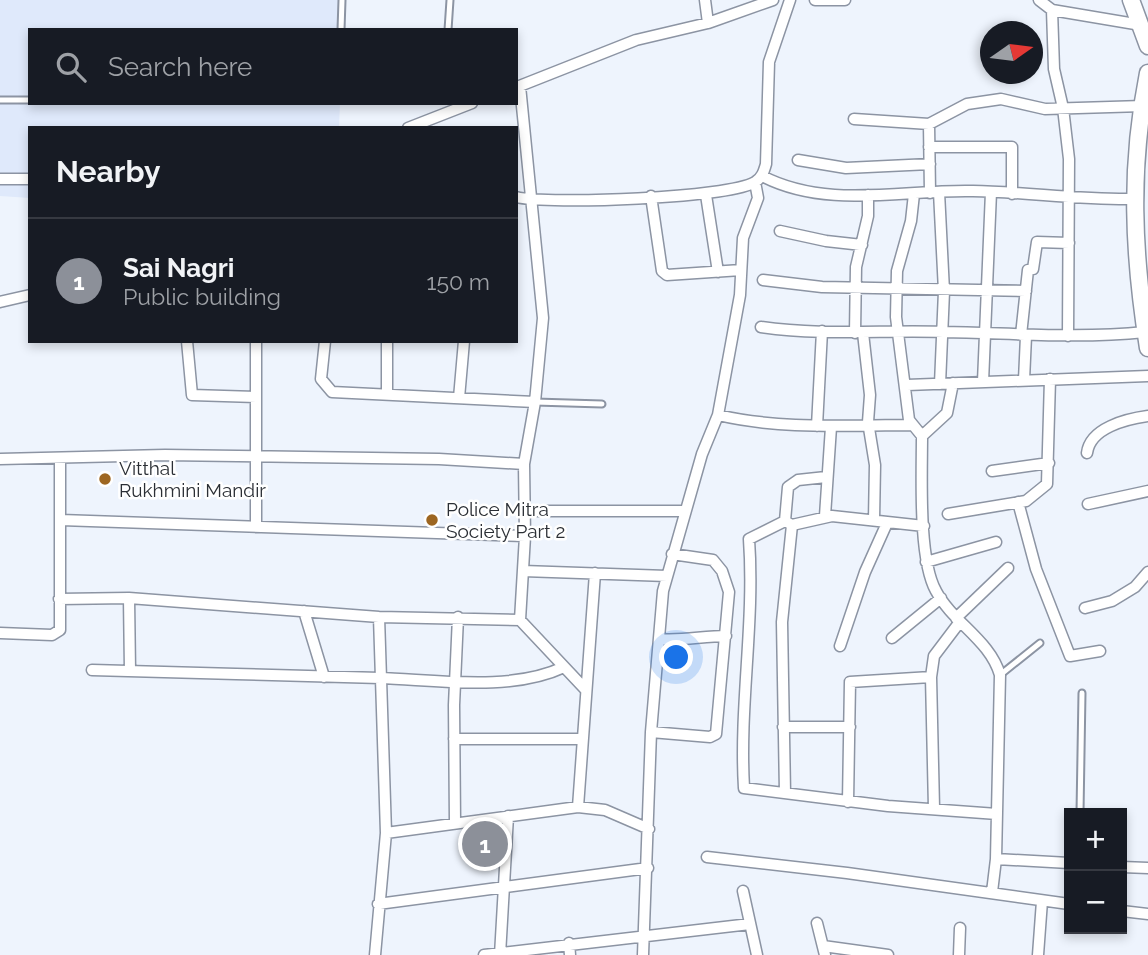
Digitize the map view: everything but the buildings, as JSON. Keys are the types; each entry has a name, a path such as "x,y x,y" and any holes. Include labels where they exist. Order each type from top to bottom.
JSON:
{"main road":[{"path":"1131,0 1145,18"},
{"path":"1140,0 1148,46"},
{"path":"1147,340 1135,257 1134,199 1148,73"}],"street":[{"path":"705,0 708,23"},
{"path":"520,620 525,536 524,464 535,402 542,308 518,87 636,40 708,23 773,0"},
{"path":"643,955 651,732 667,576 685,511 718,415 738,309 743,238 758,198 759,179 766,164 769,62 790,0"},
{"path":"815,0 845,0"},
{"path":"1039,0 1052,10 1145,18"},
{"path":"1052,10 1054,69 1063,108 1069,159 1068,336"},
{"path":"854,119 929,124 978,100 1001,99 1037,108 1143,106"},
{"path":"413,126 467,105"},
{"path":"929,124 930,164 944,291 940,331 940,384"},
{"path":"929,147 1012,147 1012,194"},
{"path":"798,160 846,168 930,164"},
{"path":"0,179 28,178"},
{"path":"518,197 531,200 706,195 759,179 828,194 991,192 1067,198 1134,199"},
{"path":"983,382 991,192"},
{"path":"914,194 896,289 899,333 912,425 922,436 926,562 935,590 957,621 995,659 1000,675 996,859 992,892"},
{"path":"706,195 718,272"},
{"path":"869,195 855,288 859,333 870,395 867,410 876,465 874,520"},
{"path":"652,196 662,271 672,277 741,270"},
{"path":"780,231 826,242 862,245"},
{"path":"1024,380 1026,291 1028,270 1033,269 1037,242 1069,243"},
{"path":"763,279 855,288 1026,291"},
{"path":"0,302 28,295"},
{"path":"761,327 801,333 940,331 1147,340"},
{"path":"817,426 822,331"},
{"path":"187,343 192,395 256,397"},
{"path":"256,343 256,527"},
{"path":"325,343 321,379 327,390 535,402"},
{"path":"387,343 387,394"},
{"path":"458,398 464,343"},
{"path":"907,385 1148,376"},
{"path":"947,514 1026,501 1047,484 1050,379"},
{"path":"922,436 947,413 953,383"},
{"path":"718,415 741,421 831,427 912,425"},
{"path":"1087,453 1093,438 1124,419 1148,416"},
{"path":"825,516 831,427"},
{"path":"0,459 165,455 257,459 439,459 524,464"},
{"path":"0,633 58,634 60,459"},
{"path":"992,471 1049,463"},
{"path":"785,793 782,621 789,487 798,480 826,477"},
{"path":"1088,504 1148,491"},
{"path":"1018,502 1035,569 1070,656 1100,651"},
{"path":"525,511 685,511"},
{"path":"924,526 825,516 789,523 749,539 751,636 743,761 744,788 848,802 997,814"},
{"path":"61,520 525,536"},
{"path":"840,646 865,572 887,523"},
{"path":"926,562 996,542"},
{"path":"651,732 715,735 730,600 719,565 705,558 672,554"},
{"path":"934,808 931,677 934,656 957,621 1008,568"},
{"path":"523,571 667,576"},
{"path":"1085,608 1112,601 1135,587 1148,572"},
{"path":"578,807 595,573"},
{"path":"59,598 129,598 379,617 520,620 585,689"},
{"path":"129,598 130,671"},
{"path":"892,638 941,598"},
{"path":"304,611 324,677"},
{"path":"375,955 386,832 379,617"},
{"path":"455,823 454,684 458,617"},
{"path":"659,639 681,641 706,636 726,636"},
{"path":"92,670 383,678 454,684 518,678 564,667"},
{"path":"848,802 850,682 931,677"},
{"path":"783,727 850,727"},
{"path":"454,739 581,739"},
{"path":"386,832 578,807 605,810 649,829"},
{"path":"500,954 508,816"},
{"path":"707,858 992,892 1064,904"},
{"path":"996,859 1064,863"},
{"path":"1127,867 1148,868"},
{"path":"378,904 648,868"},
{"path":"743,891 757,955"},
{"path":"1038,955 1042,901"},
{"path":"1127,912 1148,914"},
{"path":"817,923 824,950 888,955"},
{"path":"484,955 750,924"},
{"path":"958,955 960,928"},
{"path":"569,943 570,955"}],"lane":[{"path":"341,28 342,0"},
{"path":"447,28 450,0"},
{"path":"0,100 28,100"},
{"path":"535,402 602,404"},
{"path":"1000,675 1040,643"},
{"path":"1080,808 1082,693"}],"shaded area":[{"path":"0,0 342,0 342,28 28,28 28,105 340,105 339,126 28,126 28,198 0,196"}],"place":[{"name":"Vitthal Rukhmini Mandir","path":"105,479"},
{"name":"Police Mitra Society Part 2","path":"432,520"},
{"name":"Sai Nagri","path":"485,844"}]}
